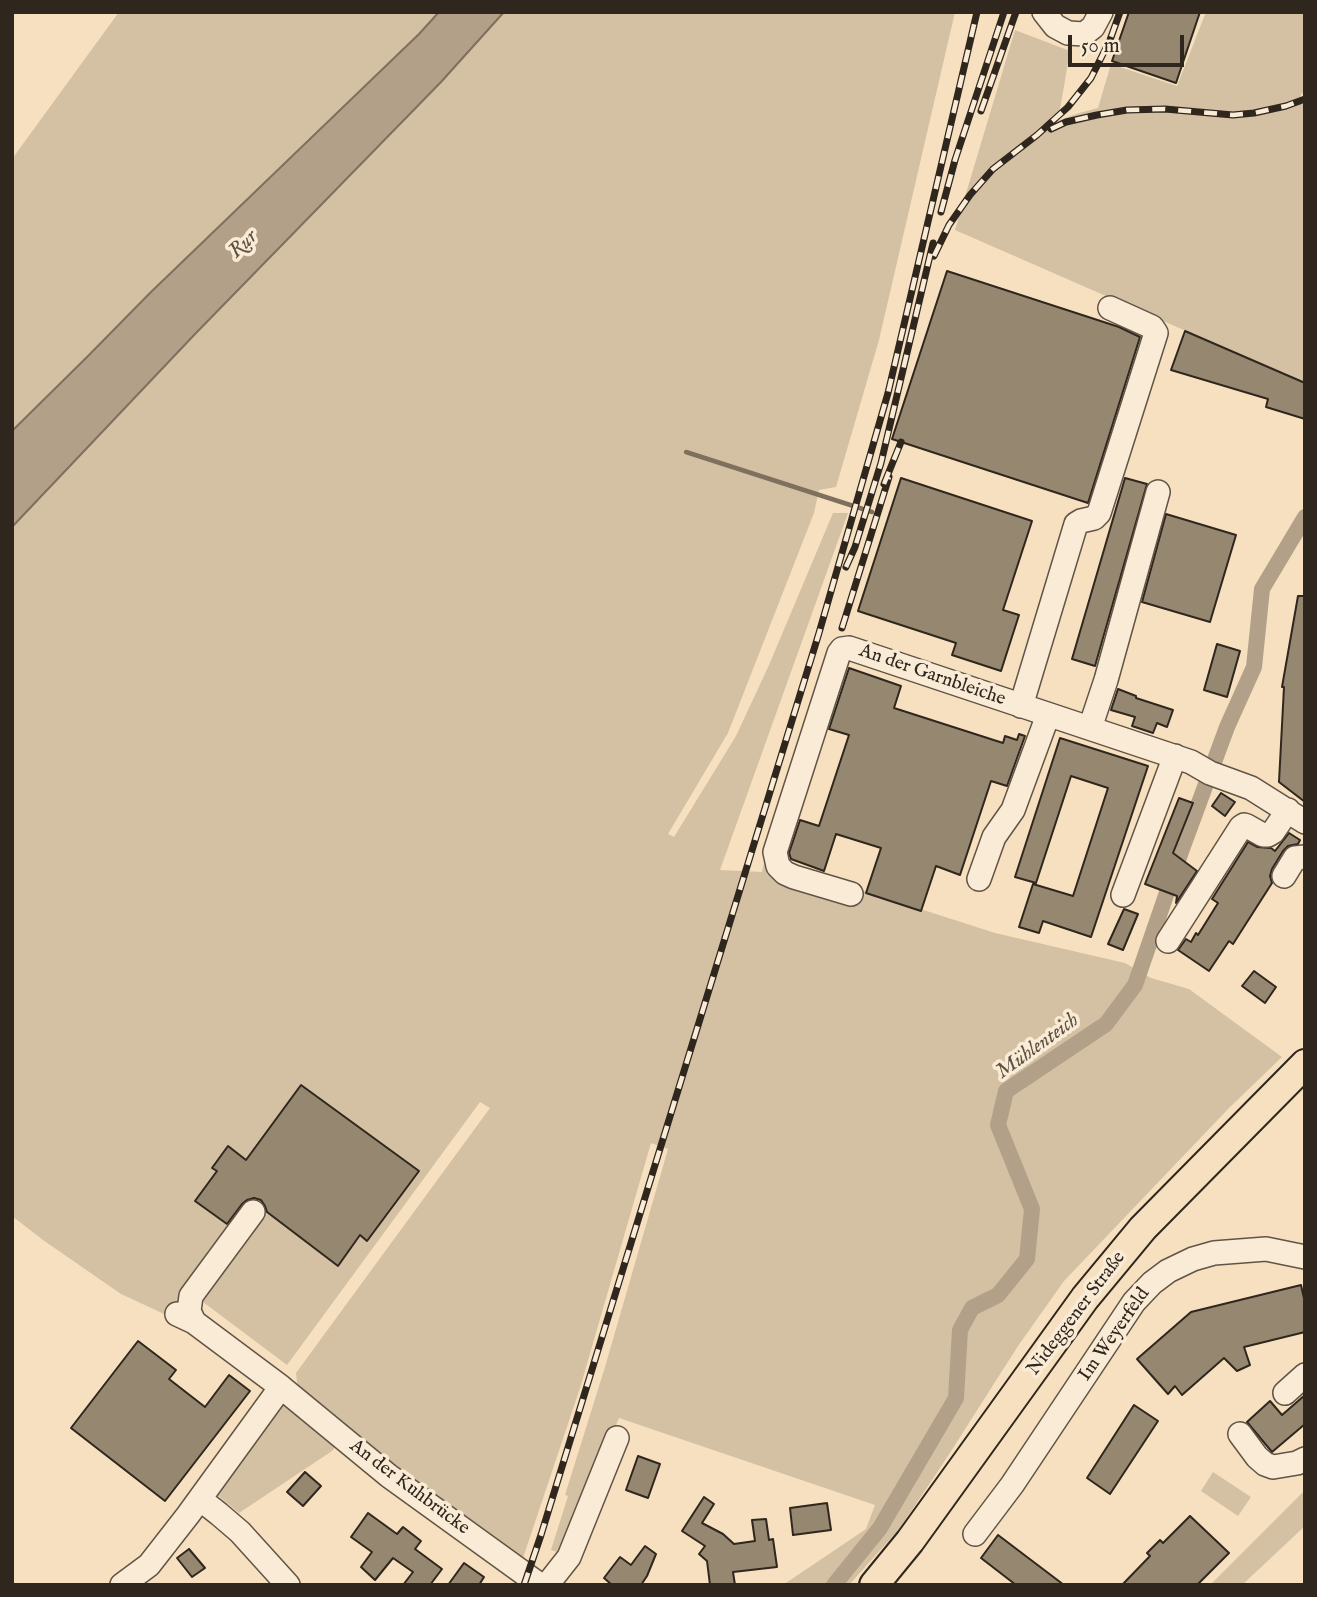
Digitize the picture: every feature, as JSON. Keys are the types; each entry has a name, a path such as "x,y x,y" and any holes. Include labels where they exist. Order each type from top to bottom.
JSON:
{"main road":[{"name":"Nideggener Straße","path":"874,1585 910,1541 1085,1298 1143,1228 1305,1064"}],"street":[{"path":"1044,12 1055,26 1068,33 1084,34 1093,27 1101,12"},
{"path":"1021,706 1076,524 1094,518 1098,513 1156,333 1152,327 1110,308"},
{"path":"1090,728 1158,492"},
{"name":"An der Garnbleiche","path":"851,894 786,873 778,866 775,852 842,649 849,648 1183,759 1209,774 1251,788 1296,816"},
{"path":"979,879 993,837 1013,810 1048,715"},
{"path":"1123,895 1183,759"},
{"path":"1168,941 1241,827 1247,826 1268,835 1296,816"},
{"path":"1284,876 1296,858 1305,857"},
{"name":"An der Kuhbrücke","path":"253,1212 191,1296 185,1318 281,1387 389,1476 540,1585"},
{"name":"Im Weyerfeld","path":"975,1534 1012,1485 1134,1303 1152,1283 1168,1271 1214,1253 1266,1249 1305,1257"},
{"path":"1285,1393 1305,1376"},
{"path":"122,1585 149,1564 281,1387"},
{"path":"1240,1434 1265,1464 1273,1467 1305,1459"},
{"path":"547,1585 569,1557 617,1438"},
{"path":"200,1499 240,1532 288,1585"}],"shaded area":[{"path":"119,12 439,12 12,430 12,159"},
{"path":"504,12 955,12 879,340 836,487 819,490 814,513 728,733 668,834 674,837 736,736 833,513 848,513 720,870 762,872 765,859 995,933 1125,963 1151,978 1189,989 1282,1057 1229,1108 1064,1281 1018,1346 900,1528 849,1585 783,1585 866,1529 875,1505 619,1418 563,1554 551,1550 668,1149 651,1143 580,1388 521,1564 394,1469 298,1390 296,1373 490,1108 480,1102 287,1365 187,1290 175,1319 121,1294 12,1216 12,527 196,333 441,82"},
{"path":"1206,12 1305,12 1305,92 1301,94 1299,103 1305,105 1305,383 955,230 1015,30 1070,51 1058,121 1098,108 1111,64 1177,86"},
{"path":"281,1403 292,1406 339,1443 332,1451 239,1513 214,1492"},
{"path":"1213,1472 1251,1497 1238,1516 1201,1491"},
{"path":"1305,1490 1305,1526 1242,1585 1210,1585"}],"water":[{"name":"Rur","path":"439,12 504,12 441,82 196,333 12,527 12,431"}],"building":[{"path":"1129,12 1200,12 1176,83 1112,61"},
{"path":"947,271 1119,327 1140,337 1088,503 892,439"},
{"path":"1185,331 1305,383 1305,419 1266,407 1268,399 1171,370"},
{"path":"901,478 1032,521 1003,610 1019,615 1001,671 952,655 956,643 858,611"},
{"path":"1125,478 1147,484 1095,666 1072,659"},
{"path":"1166,514 1236,535 1210,622 1142,602"},
{"path":"1298,596 1305,596 1305,802 1279,782 1282,687"},
{"path":"1217,644 1240,651 1227,697 1204,690"},
{"path":"849,668 901,686 894,708 1003,743 1005,736 1017,740 1019,734 1025,736 1007,786 991,781 960,875 936,866 921,911 866,893 881,848 836,834 824,871 791,859 789,853 800,820 819,826 849,735 829,729"},
{"path":"1118,689 1173,710 1167,727 1157,723 1153,733 1132,726 1135,717 1111,710"},
{"path":"1060,738 1148,766 1091,937 1043,921 1039,933 1019,927 1033,884 1073,896 1108,788 1071,776 1036,883 1015,877"},
{"path":"1221,793 1235,802 1225,816 1212,806"},
{"path":"1179,798 1193,803 1173,853 1197,871 1176,903 1177,896 1145,884"},
{"path":"1289,833 1300,840 1298,844 1288,846 1283,851 1272,869 1272,883 1233,944 1229,941 1209,971 1178,950 1186,939 1191,942 1196,933 1198,935 1218,903 1212,899 1248,842 1275,851"},
{"path":"1124,909 1138,914 1123,950 1108,944"},
{"path":"1254,971 1276,987 1265,1003 1242,986"},
{"path":"301,1085 419,1171 367,1241 360,1235 338,1266 267,1212 261,1200 247,1200 227,1224 195,1201 217,1171 212,1168 228,1146 246,1160"},
{"path":"1301,1285 1305,1303 1305,1332 1244,1347 1250,1365 1237,1371 1224,1358 1182,1395 1175,1386 1168,1394 1137,1359 1191,1312"},
{"path":"138,1341 176,1370 169,1379 205,1407 229,1375 250,1391 165,1501 71,1428"},
{"path":"1305,1395 1305,1424 1272,1452 1247,1422 1270,1401 1282,1415"},
{"path":"1134,1405 1158,1421 1110,1494 1087,1478"},
{"path":"638,1456 660,1464 648,1498 626,1490"},
{"path":"305,1472 321,1486 303,1506 287,1492"},
{"path":"704,1497 714,1504 702,1523 723,1534 734,1544 755,1541 752,1520 766,1519 769,1540 773,1539 777,1567 733,1572 735,1585 710,1585 707,1561 699,1554 705,1546 682,1531"},
{"path":"827,1503 831,1530 793,1535 790,1508"},
{"path":"368,1513 397,1534 403,1527 421,1541 415,1549 442,1569 430,1585 403,1585 413,1572 393,1558 375,1580 361,1567 372,1552 351,1537"},
{"path":"1190,1516 1229,1553 1197,1585 1122,1585 1150,1556 1147,1553 1160,1540 1163,1543"},
{"path":"998,1535 1064,1585 1016,1585 981,1558"},
{"path":"645,1546 656,1554 641,1585 612,1585 604,1578 620,1557 631,1565"},
{"path":"189,1549 205,1568 192,1577 177,1558"},
{"path":"464,1563 484,1577 479,1585 448,1585"}],"waterway":[{"path":"686,452 872,512"},
{"name":"Mühlenteich","path":"834,1585 880,1528 956,1398 960,1330 972,1308 998,1295 1027,1259 1032,1209 998,1125 1006,1091 1106,1024 1135,985 1227,727 1254,667 1262,589 1305,517"}],"railway":[{"path":"524,1585 819,633 888,393 977,12"},
{"path":"941,212 955,160 1004,12"},
{"path":"981,111 1016,12"},
{"path":"934,256 949,225 970,195 993,169 1068,107 1091,78 1110,40 1120,12"},
{"path":"1051,129 1066,122 1127,110 1165,109 1233,115 1286,106 1305,99"},
{"path":"846,567 855,547 881,463 933,243"},
{"path":"884,484 901,442"},
{"path":"842,628 889,477"}]}
